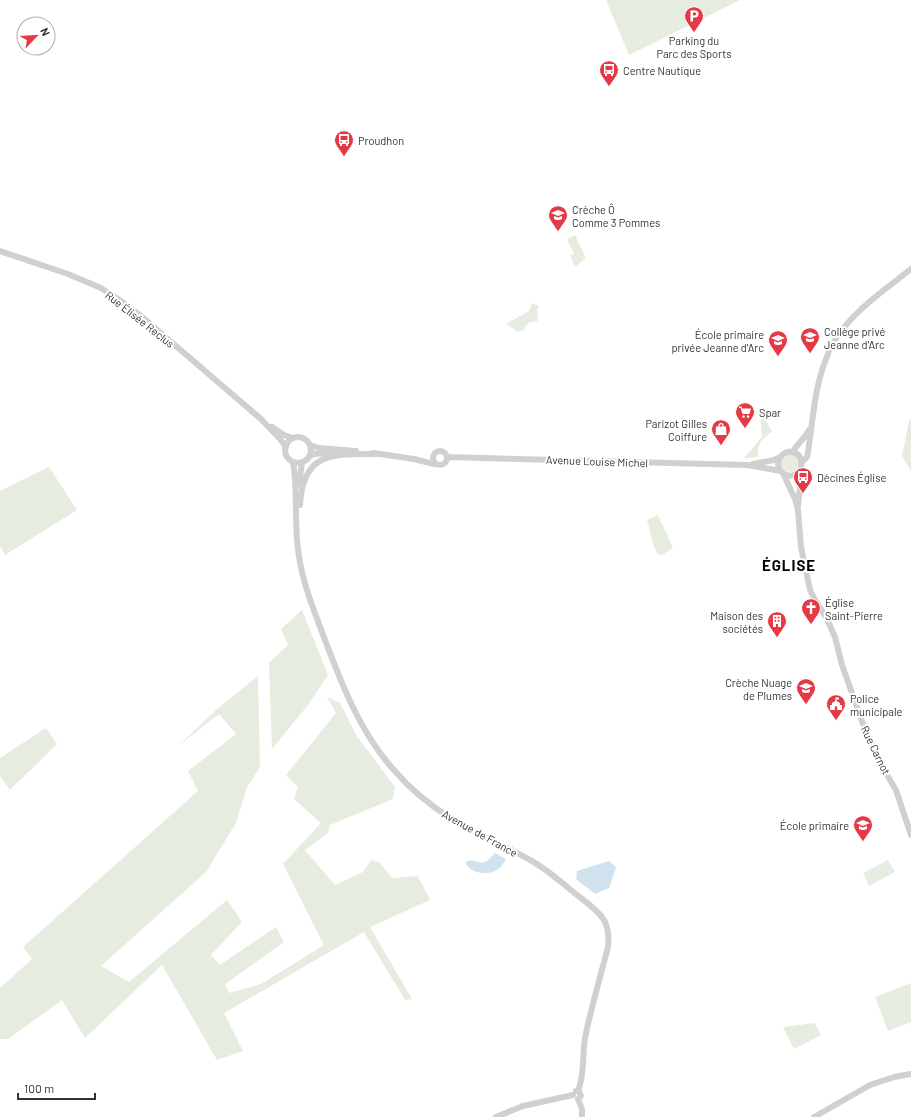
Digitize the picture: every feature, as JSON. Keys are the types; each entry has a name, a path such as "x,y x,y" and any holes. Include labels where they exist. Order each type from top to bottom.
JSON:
{"street":[{"name":"Rue Élisée Reclus","path":"0,251 68,274 101,288 141,316 261,419 284,435 293,438"},
{"path":"802,462 807,457 821,374 831,346 849,321 860,310 911,269"},
{"name":"Rue Élisée Reclus","path":"261,419 280,439 286,448"},
{"path":"793,452 796,446 806,437 811,427"},
{"path":"364,452 336,451 314,454 302,463 293,462 288,458 286,448 288,442 293,438 301,438 305,439 310,445 319,448 364,452 414,459 438,466 446,463 447,457 440,451 414,459"},
{"path":"310,445 310,456"},
{"path":"793,452 799,455 802,462 802,478 798,510 795,499 778,464 780,457 786,453 793,452"},
{"path":"300,566 298,547 300,502 304,480 308,472 319,461 327,457 340,455 377,454"},
{"path":"433,454 432,459 434,464"},
{"name":"Avenue Louise Michel","path":"447,457 747,465 782,472"},
{"name":"Avenue Louise Michel","path":"747,465 774,460 780,457"},
{"name":"Avenue de France","path":"293,462 297,499 297,548 306,587 332,657 357,714 378,749 393,769 409,786 437,809 474,831 531,860 596,911 604,921 609,937 608,947 587,1025 584,1042 582,1078 575,1093"},
{"name":"Avenue de France","path":"297,499 302,463"},
{"path":"782,472 786,475 793,475 801,469"},
{"name":"Rue Carnot","path":"798,510 801,547 809,586 835,636 842,665 863,724 884,770 896,790 911,834"},
{"path":"814,1117 870,1085 894,1077 911,1074"},
{"path":"496,1117 523,1106 575,1093 574,1098 578,1099 582,1108 582,1117"}],"shaded area":[{"path":"606,0 740,0 629,55"},
{"path":"575,235 586,258 575,267 570,255 574,254 567,239"},
{"path":"532,303 539,306 537,311 538,321 529,322 524,328 525,330 518,332 506,324 529,311"},
{"path":"760,411 762,411 772,432 765,437 759,445 758,457 744,458 762,437"},
{"path":"911,419 911,471 902,456 909,421"},
{"path":"790,454 796,457 799,463 796,469 790,472 784,469 781,463 784,457"},
{"path":"49,467 77,510 5,555 0,546 0,491"},
{"path":"658,515 673,548 662,555 658,554 654,546 647,520"},
{"path":"302,610 328,675 308,705 272,749 269,663 288,645 281,629"},
{"path":"258,676 260,767 247,787 236,823 206,872 101,966 129,982 227,900 242,922 211,955 220,965 276,927 284,942 225,984 229,993 261,984 324,945 283,864 321,823 294,799 298,787 286,775 336,713 327,697 340,703 356,735 395,787 393,799 330,825 328,833 305,850 335,885 363,872 371,860 380,863 392,878 418,876 430,900 370,927 412,999 405,1000 364,932 224,1013 243,1051 217,1060 162,965 85,1038 62,1000 8,1039 0,1039 0,988 32,959 23,947 198,791 188,771 236,734 219,714 178,746 216,710"},
{"path":"46,728 57,744 10,790 0,776 0,758"},
{"path":"888,860 895,872 869,886 863,873"},
{"path":"911,983 911,1022 888,1031 875,997"},
{"path":"815,1023 821,1035 794,1049 783,1027"}],"water":[{"path":"495,853 506,859 501,867 490,873 476,872 466,864 466,862 470,861 482,863 486,862"},
{"path":"609,861 616,867 609,888 595,894 576,879 577,871"}],"place":[{"name":"Parking du Parc des Sports","path":"694,33"},
{"name":"Centre Nautique","path":"609,87"},
{"name":"Proudhon","path":"344,157"},
{"name":"Crèche Ô Comme 3 Pommes","path":"558,232"},
{"name":"Collège privé Jeanne d'Arc","path":"810,354"},
{"name":"École primaire privée Jeanne d'Arc","path":"778,357"},
{"name":"Spar","path":"745,429"},
{"name":"Parizot Gilles Coiffure","path":"721,446"},
{"name":"Décines Église","path":"803,494"},
{"name":"Église Saint-Pierre","path":"811,625"},
{"name":"Maison des sociétés","path":"777,638"},
{"name":"Crèche Nuage de Plumes","path":"806,705"},
{"name":"Police municipale","path":"836,721"},
{"name":"École primaire","path":"863,842"}],"district":[{"name":"ÉGLISE","path":"789,565"}]}
